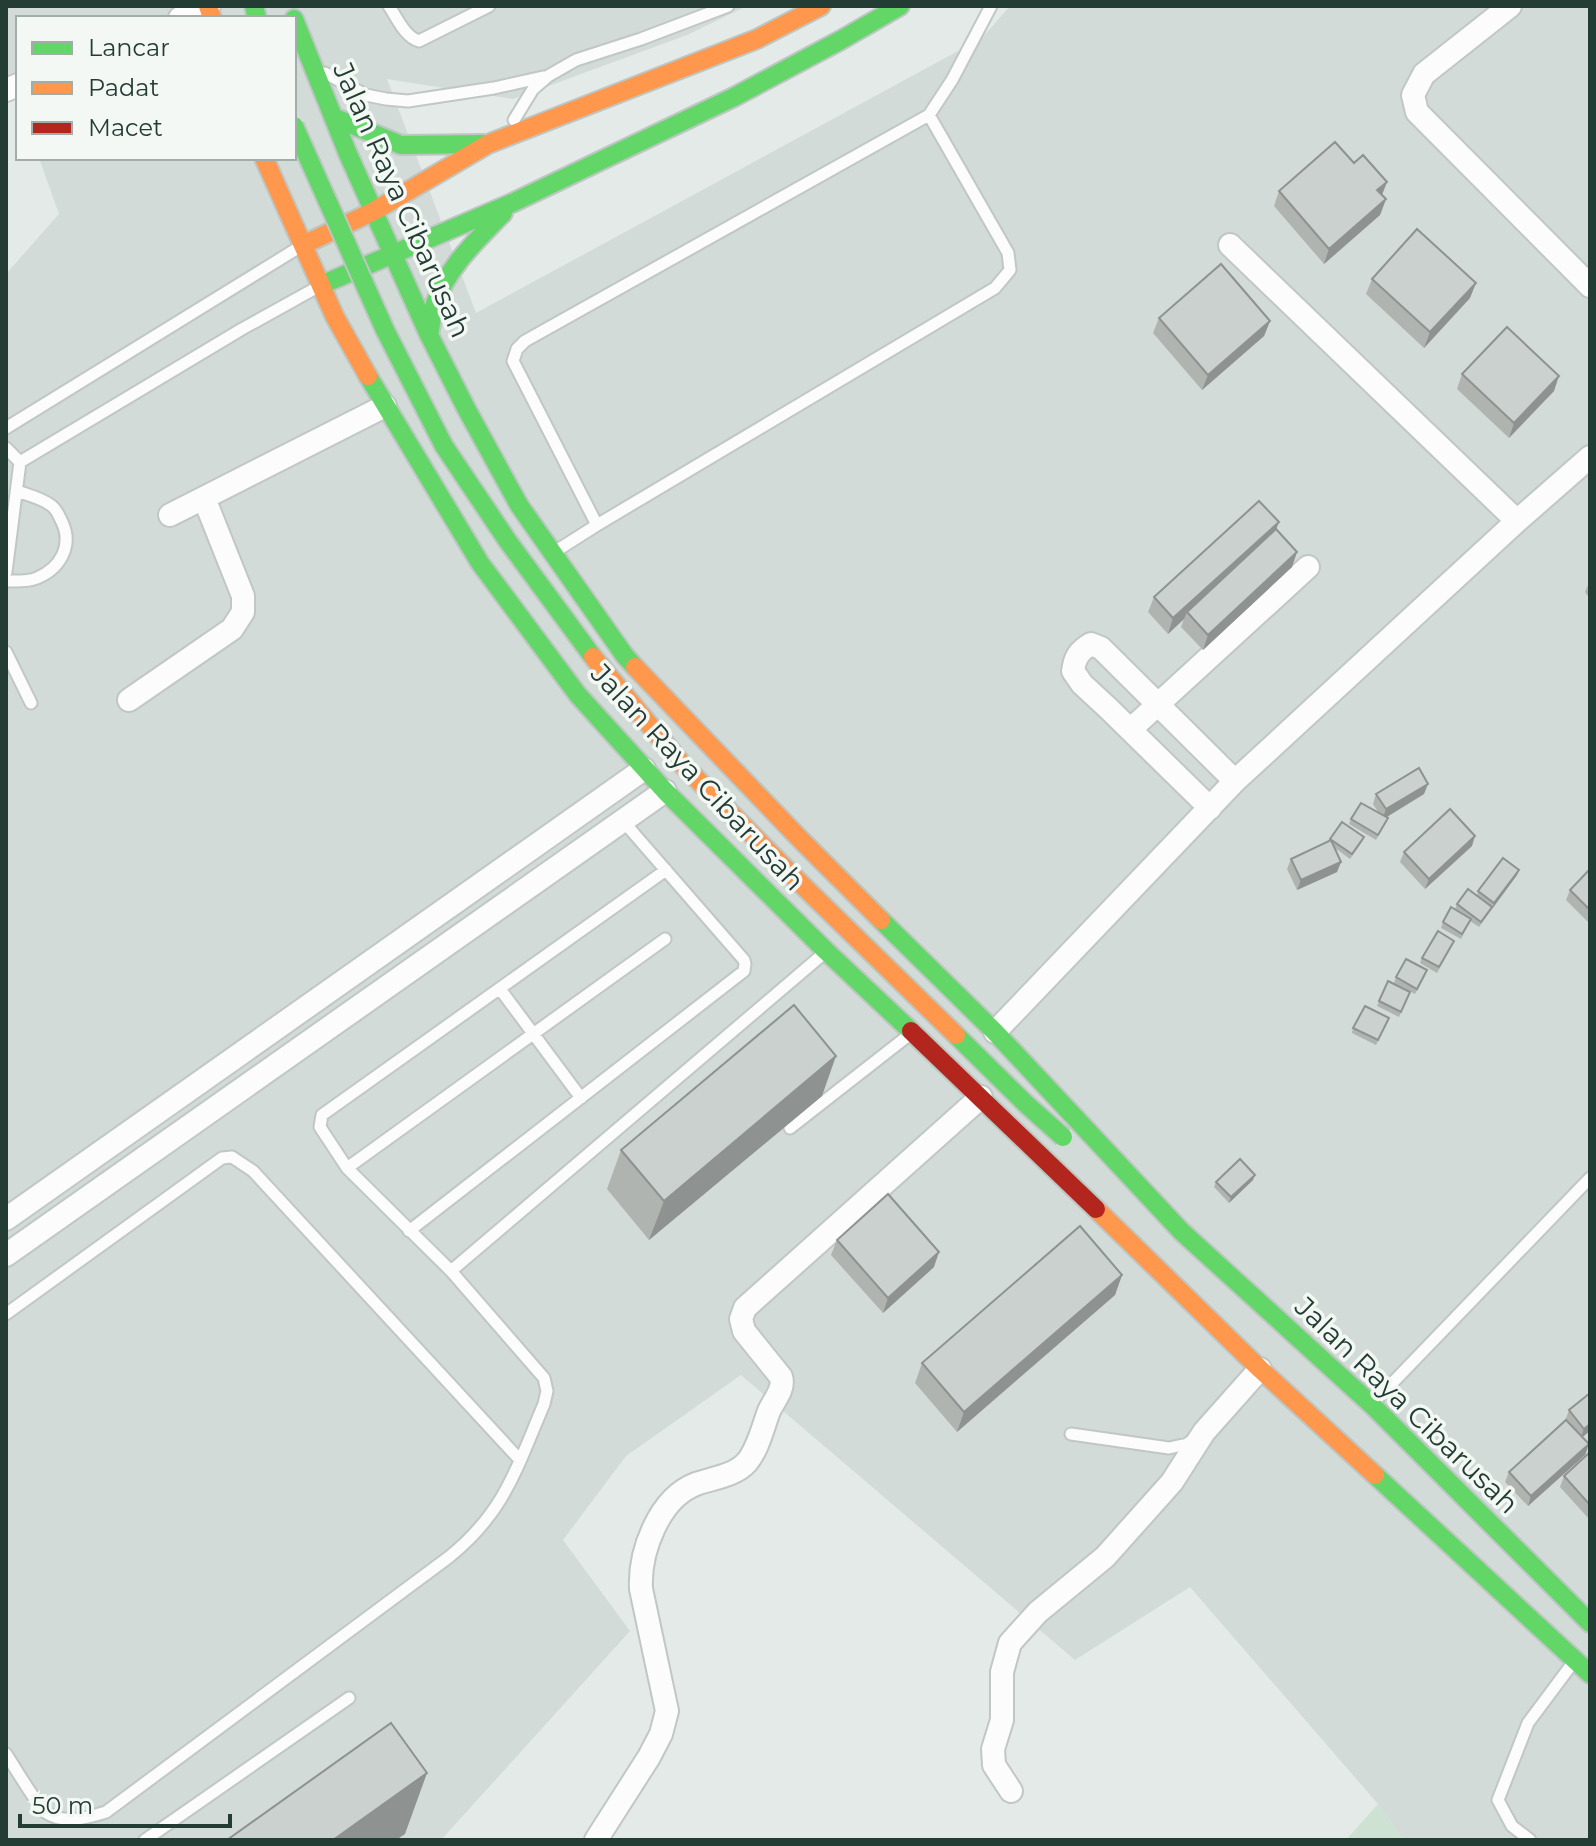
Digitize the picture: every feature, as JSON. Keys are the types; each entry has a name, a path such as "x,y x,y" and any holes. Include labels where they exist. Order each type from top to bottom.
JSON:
{"main road":[{"path":"303,245 374,211 496,141 757,39 821,6"},
{"path":"321,285 512,203 734,97 900,6"},
{"name":"Jalan Raya Cibarusah","path":"296,23 348,154 429,335 467,410 519,505 625,656 800,839 995,1032 1182,1232 1372,1405 1590,1623"},
{"path":"333,117 401,145 496,141"},
{"name":"Jalan Raya Cibarusah","path":"296,130 385,330 444,446 507,540 605,674 682,764 1070,1147 1207,1294 1223,1333"},
{"path":"275,183 302,193 320,190 330,184 345,166 348,154"},
{"name":"Jalan Raya Cibarusah","path":"265,160 335,317 385,406 480,563 578,695 665,791 826,951 981,1097 1112,1234 1590,1674"},
{"path":"429,335 435,301 441,289 459,262 512,203"},
{"name":"Jalan Raya Cibarusah","path":"314,216 367,332 455,492 520,587 616,715 697,806 1070,1147 1182,1232"},
{"path":"335,317 344,296 361,280 382,274 404,278"}],"street":[{"path":"185,16 208,6"},
{"path":"1510,6 1424,74 1413,95 1414,104 1417,112 1590,286"},
{"path":"1230,245 1517,521"},
{"path":"170,515 385,406"},
{"path":"995,1032 1235,781 1590,457"},
{"path":"129,700 232,629 243,612 243,596 204,498"},
{"path":"1131,729 1308,567"},
{"path":"1210,808 1082,684 1073,671 1075,658 1083,649 1091,644 1101,648 1235,781"},
{"path":"6,1219 644,769"},
{"path":"6,1255 665,791"},
{"path":"596,1840 649,1757 661,1734 667,1711 641,1589 647,1547 659,1517 683,1490 731,1473 748,1461 783,1384 781,1377 744,1331 741,1319 745,1308 981,1097"},
{"path":"1011,1791 994,1765 993,1749 1002,1720 1002,1672 1010,1643 1038,1612 1105,1557 1172,1482 1204,1432 1260,1369"}],"lane":[{"path":"389,6 413,39 419,41 489,6"},
{"path":"496,141 528,94 548,76 576,60 728,6"},
{"path":"597,525 513,361 517,349 525,341 929,115 952,80 991,6"},
{"path":"313,67 366,95 408,101 548,76"},
{"path":"552,553 995,288 1010,270 1008,253 929,115"},
{"path":"6,428 303,245"},
{"path":"20,462 321,285"},
{"path":"6,448 20,462"},
{"path":"6,572 20,462"},
{"path":"6,581 29,580 44,574 61,559 67,543 65,528 57,511 48,503 17,491"},
{"path":"6,652 31,703"},
{"path":"409,1231 745,968 744,960 623,821"},
{"path":"6,1754 44,1811 74,1820 106,1812 465,1544 491,1516 515,1476 544,1404 547,1385 451,1271 347,1168 320,1127 322,1115 666,870"},
{"path":"347,1168 665,939"},
{"path":"451,1271 826,951"},
{"path":"500,989 581,1098"},
{"path":"790,1128 912,1032"},
{"path":"6,1314 222,1158 229,1156 253,1171 520,1460"},
{"path":"1372,1405 1590,1178"},
{"path":"1071,1434 1169,1448 1187,1444 1204,1432"},
{"path":"1530,1840 1512,1826 1498,1800 1528,1723 1575,1660"},
{"path":"145,1840 349,1698"}],"shaded area":[{"path":"6,6 747,6 687,35 513,99 387,79 476,313 982,38 1010,6 1590,6 1590,1840 1403,1840 1378,1804 1190,1587 1075,1660 741,1375 626,1456 563,1540 630,1631 441,1840 6,1840 6,274 59,214 40,160 296,160 296,16 16,16 16,98 6,70"}],"green space":[{"path":"1378,1804 1403,1840 1346,1840"}],"building":[{"path":"1335,142 1354,163 1363,155 1387,182 1377,190 1386,199 1329,249 1279,191"},
{"path":"1417,229 1476,283 1430,332 1372,279"},
{"path":"1221,264 1270,321 1208,375 1159,318"},
{"path":"1507,327 1559,376 1514,423 1462,374"},
{"path":"1259,501 1279,522 1173,618 1154,597"},
{"path":"1276,529 1297,552 1208,635 1187,612"},
{"path":"1419,768 1428,784 1386,809 1376,794"},
{"path":"1361,803 1388,818 1378,835 1351,819"},
{"path":"1450,809 1475,836 1429,879 1404,852"},
{"path":"1342,822 1364,837 1352,854 1330,839"},
{"path":"1331,840 1341,862 1301,880 1291,859"},
{"path":"1503,858 1519,870 1494,903 1478,891"},
{"path":"1590,869 1590,910 1570,890"},
{"path":"1468,889 1492,907 1481,922 1457,904"},
{"path":"1451,907 1471,919 1462,934 1443,922"},
{"path":"1438,931 1454,941 1439,967 1422,958"},
{"path":"1406,959 1427,970 1417,989 1396,977"},
{"path":"1388,981 1410,992 1401,1012 1379,1001"},
{"path":"794,1005 836,1056 664,1201 621,1150"},
{"path":"1365,1006 1389,1018 1378,1040 1353,1028"},
{"path":"1240,1159 1255,1175 1231,1197 1216,1182"},
{"path":"888,1194 939,1252 888,1298 837,1240"},
{"path":"1080,1226 1122,1275 964,1412 922,1363"},
{"path":"1590,1393 1590,1424 1584,1429 1569,1410"},
{"path":"1566,1420 1589,1444 1531,1496 1509,1472"},
{"path":"1590,1452 1590,1505 1564,1476"},
{"path":"391,1723 427,1773 333,1840 227,1840"}],"traffic: fast":[{"path":"254,6 256,16"},
{"path":"321,285 512,203 734,97 900,6"},
{"path":"296,24 348,154 429,335 467,410 519,505 635,667"},
{"path":"333,117 401,145 483,144"},
{"path":"296,130 385,330 444,446 507,540 593,657"},
{"path":"429,335 435,304 447,278 503,213"},
{"path":"368,376 480,563 578,695 665,791 911,1031"},
{"path":"881,920 995,1032 1182,1232 1372,1405 1590,1623"},
{"path":"956,1035 1063,1137"},
{"path":"1375,1475 1590,1674"}],"traffic: slow":[{"path":"208,6 211,16"},
{"path":"303,245 374,211 488,144 757,39 821,6"},
{"path":"265,160 335,317 368,376"},
{"path":"593,657 682,764 956,1035"},
{"path":"635,667 881,920"},
{"path":"1096,1209 1260,1369 1375,1475"}],"traffic: jam":[{"path":"911,1031 1096,1209"}]}
